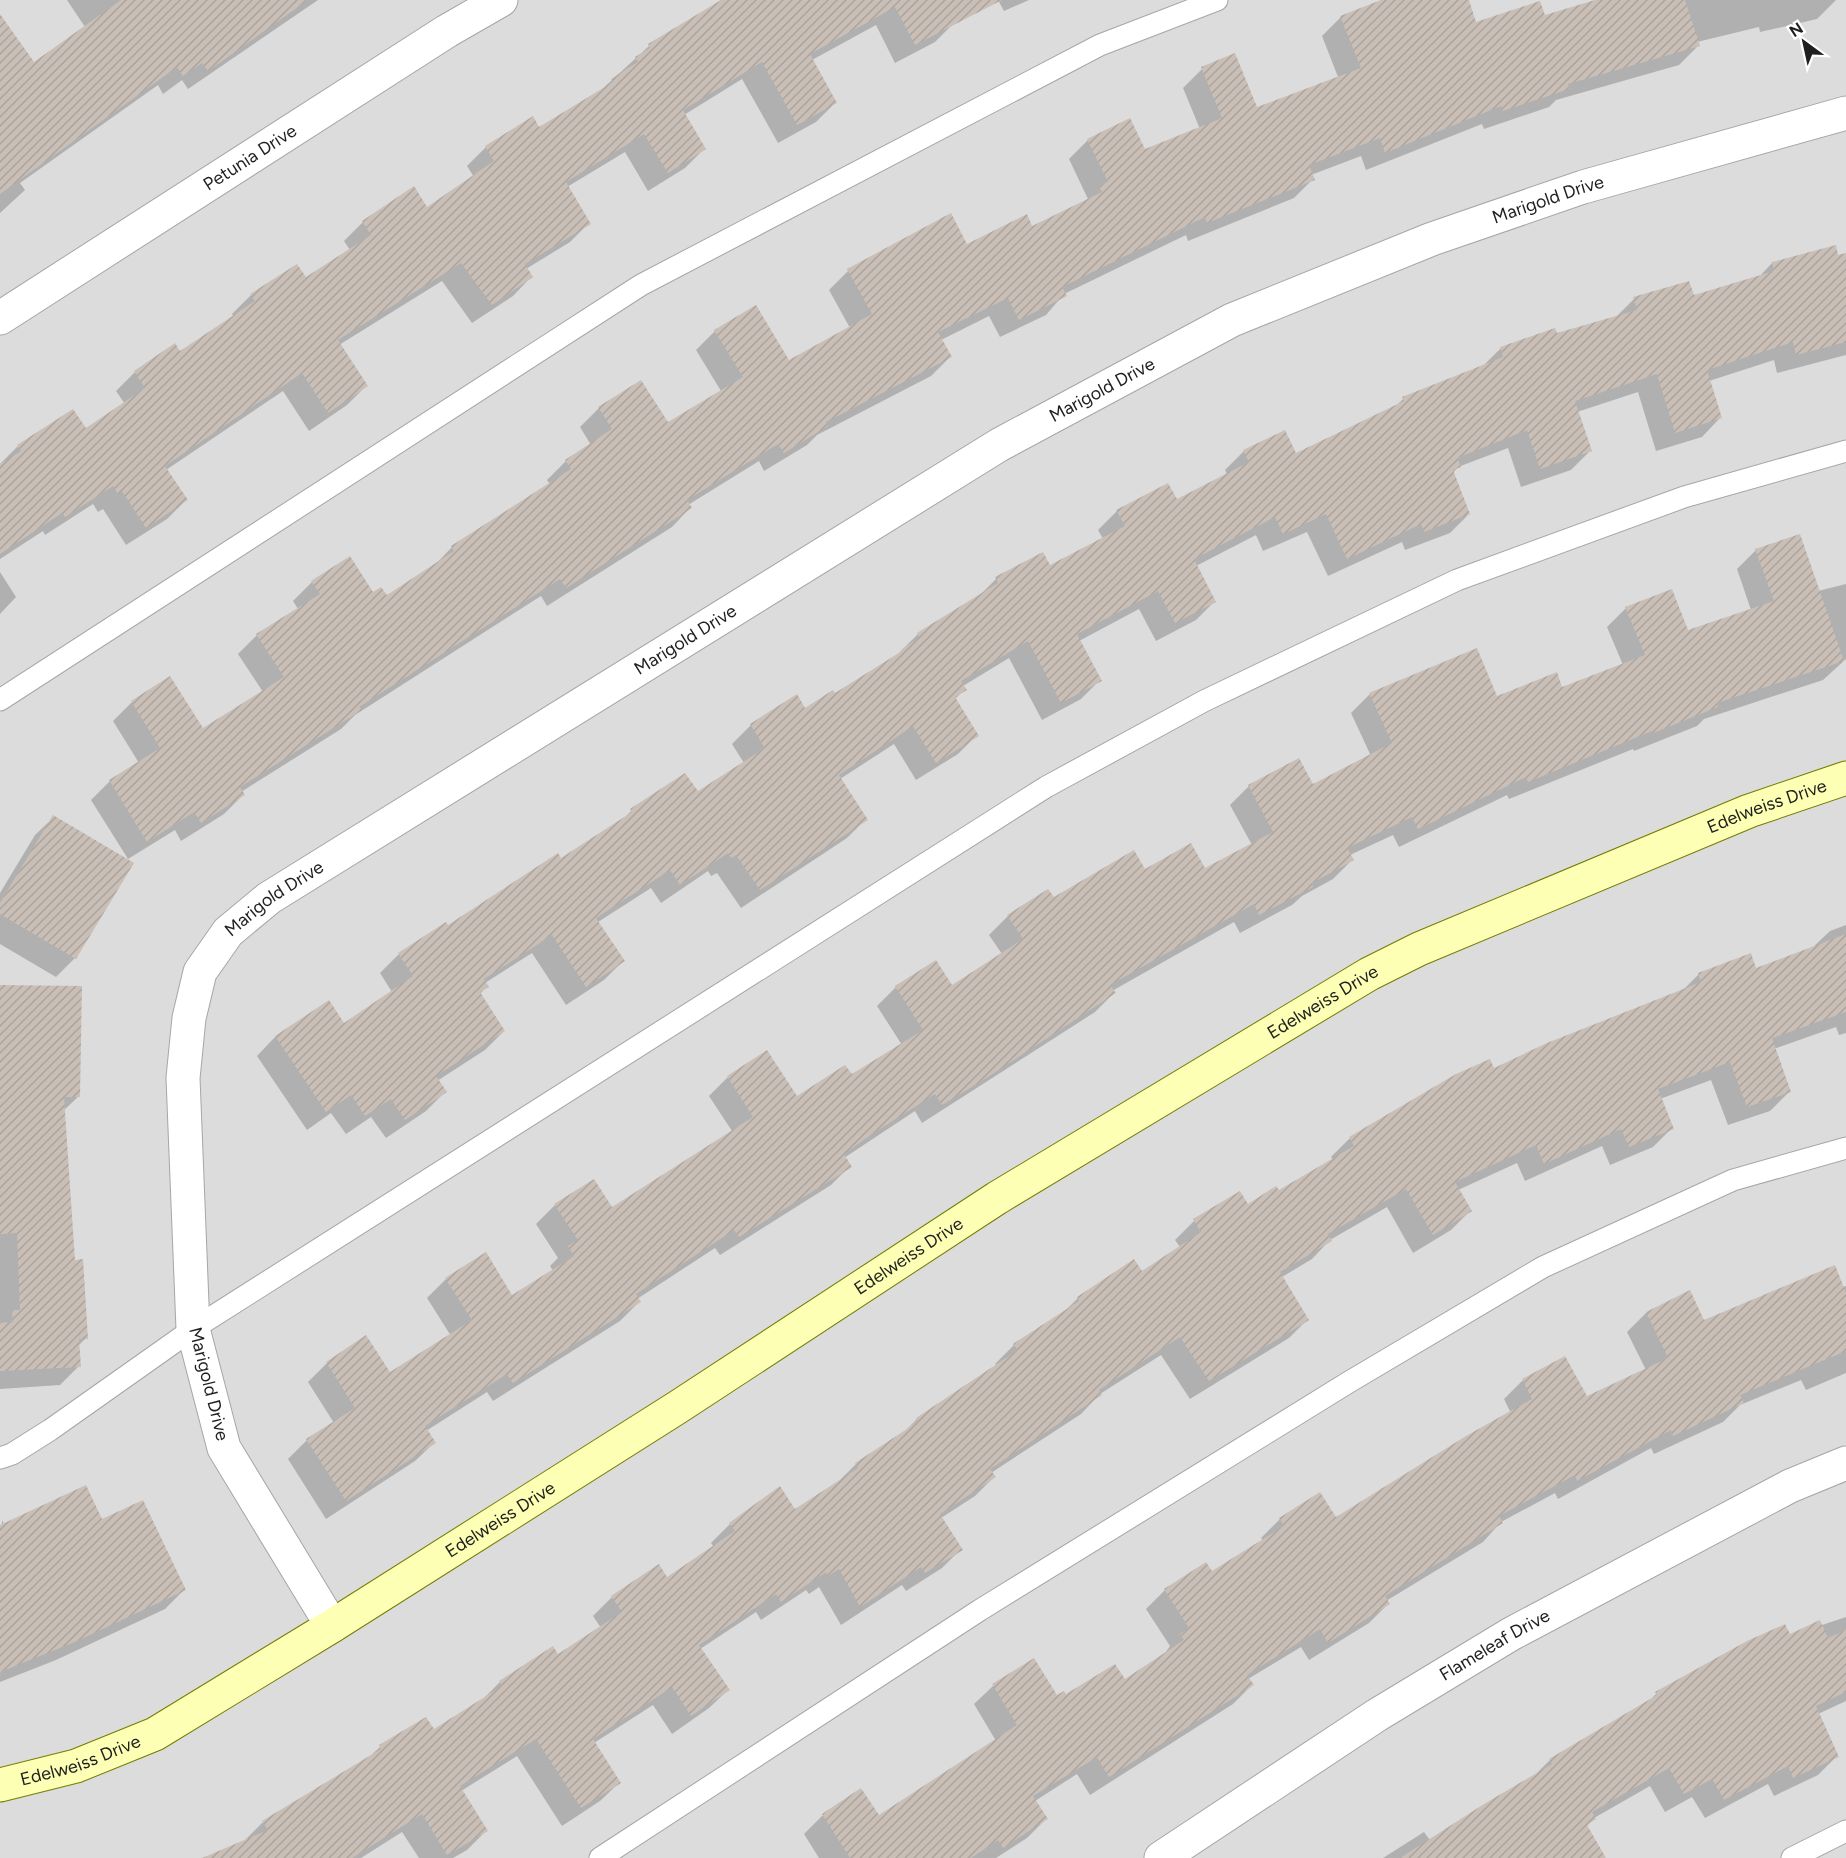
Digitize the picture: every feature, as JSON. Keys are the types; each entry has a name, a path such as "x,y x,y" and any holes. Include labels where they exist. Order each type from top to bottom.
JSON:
{"street":[{"name":"Petunia Drive","path":"0,318 447,31 501,0"},
{"name":"Marigold Drive","path":"332,1626 224,1448 193,1329 183,1078 189,1018 200,972 228,932 269,898 999,445 1232,320 1432,239 1583,187 1846,113"},
{"name":"Edelweiss Drive","path":"0,1785 76,1766 155,1734 332,1626 678,1407 997,1198 1369,974 1419,949 1749,811 1846,778"},
{"name":"Flameleaf Drive","path":"1161,1858 1377,1715 1511,1634 1790,1486 1846,1463"}],"lane":[{"path":"0,700 641,285 1100,45 1217,0"},
{"path":"0,1458 12,1454 50,1430 193,1329 1046,787 1204,701 1457,580 1684,497 1846,451"},
{"path":"600,1858 980,1610 1349,1382 1543,1267 1733,1180 1846,1148"},
{"path":"1792,1858 1846,1831"}],"shaded area":[{"path":"0,0 1846,0 1846,1858 0,1858"}],"building":[{"path":"121,0 308,0 208,71 202,63 183,76 177,67 0,194 0,14 34,62"},
{"path":"721,0 1002,0 915,45 895,7 810,54 837,103 797,125 762,62 683,110 706,149 668,173 644,134 566,182 591,224 525,264 533,277 492,305 461,263 338,340 368,386 328,413 302,373 165,466 188,500 146,528 122,491 118,494 113,486 65,517 62,513 0,554 0,464 21,451 17,445 73,409 86,428 145,388 134,371 175,343 180,351 255,301 250,294 297,264 306,277 371,235 362,221 414,186 427,207 494,161 485,146 533,116 539,127 613,82 611,79 638,62 635,57 650,48 648,44"},
{"path":"1381,0 1469,0 1476,22 1540,1 1545,15 1595,0 1685,0 1700,46 1568,84 1569,89 1503,111 1501,106 1385,153 1380,138 1309,165 1315,180 1207,223 1205,217 1062,287 1067,296 1019,320 1008,298 938,332 952,357 826,422 828,426 784,453 778,444 687,500 692,508 566,588 560,579 359,707 362,710 240,787 245,795 201,823 194,812 147,842 109,780 160,748 131,701 170,676 203,728 284,677 256,634 320,594 311,581 350,556 373,592 381,587 387,595 454,551 451,546 571,469 565,460 612,429 598,407 641,380 668,422 743,377 714,330 756,305 789,360 872,314 847,269 951,213 967,244 1027,214 1032,226 1102,192 1099,186 1108,182 1087,139 1130,118 1145,149 1222,118 1201,67 1235,53 1257,107 1361,68 1340,16"},
{"path":"1836,245 1838,255 1846,253 1846,342 1796,355 1793,342 1707,370 1722,418 1675,433 1657,374 1575,401 1592,451 1540,469 1527,430 1457,458 1461,467 1453,470 1470,514 1424,532 1421,524 1347,559 1326,514 1283,534 1275,517 1194,559 1216,602 1175,623 1158,591 1077,634 1102,681 1061,703 1028,641 961,681 967,690 955,697 979,736 936,763 913,726 839,775 868,820 760,890 736,855 731,858 728,853 680,885 670,870 596,918 625,961 586,987 552,935 484,979 489,987 480,992 505,1031 436,1076 447,1092 405,1120 391,1099 365,1116 351,1095 326,1112 275,1036 329,1000 344,1023 413,976 398,953 446,922 448,925 558,853 561,858 632,812 630,809 685,773 698,791 765,748 750,724 797,694 805,708 833,690 835,693 902,651 920,637 917,633 998,583 995,577 1043,552 1050,565 1125,526 1116,510 1168,483 1177,499 1249,462 1243,450 1285,430 1296,453 1404,401 1402,397 1503,357 1500,347 1555,328 1557,333 1637,310 1633,297 1689,281 1694,295 1774,271 1772,262"},
{"path":"1800,534 1844,661 1717,703 1718,707 1653,733 1652,731 1528,782 1526,777 1418,829 1412,817 1347,848 1354,860 1312,883 1313,887 1259,915 1254,904 1110,985 1116,993 942,1105 935,1094 872,1134 844,1154 852,1167 739,1237 734,1230 636,1294 641,1302 513,1383 507,1374 425,1426 436,1443 346,1501 306,1439 355,1408 326,1362 366,1335 390,1372 472,1320 445,1278 486,1252 512,1295 574,1256 568,1246 578,1240 554,1204 594,1179 612,1207 753,1117 727,1076 767,1050 797,1096 845,1065 852,1074 923,1030 895,986 936,960 952,985 1023,939 1007,915 1048,889 1054,897 1134,850 1145,869 1191,843 1205,868 1273,832 1248,785 1299,758 1313,784 1392,743 1369,693 1477,648 1497,696 1557,672 1562,687 1645,655 1625,607 1672,589 1688,630 1774,601 1755,549"},
{"path":"53,815 134,863 76,959 0,914 0,903"},
{"path":"1846,934 1846,1012 1772,1038 1791,1092 1747,1107 1730,1062 1658,1089 1674,1129 1629,1147 1621,1129 1544,1164 1536,1145 1455,1182 1472,1211 1433,1235 1406,1189 1328,1234 1332,1241 1280,1272 1309,1320 1209,1381 1180,1337 1099,1390 1102,1395 990,1469 996,1477 940,1514 963,1550 925,1573 921,1567 860,1607 839,1569 828,1576 826,1572 781,1602 776,1594 699,1645 730,1690 691,1716 672,1687 593,1739 621,1783 581,1808 536,1739 460,1786 488,1831 447,1855 422,1814 352,1858 202,1858 268,1830 262,1821 381,1749 379,1745 426,1717 434,1729 502,1686 499,1681 553,1646 558,1654 622,1612 611,1596 659,1564 667,1577 735,1531 729,1523 780,1486 795,1509 858,1468 855,1463 907,1429 918,1420 916,1418 1018,1350 1013,1344 1079,1301 1077,1297 1134,1259 1142,1271 1201,1232 1193,1219 1240,1191 1248,1204 1276,1186 1279,1190 1354,1146 1349,1137 1456,1074 1490,1059 1494,1068 1547,1043 1701,982 1698,973 1751,953 1756,968"},
{"path":"0,985 82,986 80,1097 64,1097 75,1260 83,1259 88,1339 79,1339 81,1367 0,1371 0,1323 13,1322 12,1310 20,1310 17,1233 0,1234"},
{"path":"1835,1265 1846,1293 1846,1351 1740,1395 1744,1403 1673,1436 1671,1430 1577,1481 1575,1475 1499,1516 1503,1523 1385,1596 1390,1604 1328,1643 1320,1629 1247,1675 1254,1685 1109,1777 1097,1757 1033,1796 1048,1819 1003,1848 998,1840 971,1858 850,1858 822,1814 861,1788 879,1815 1017,1725 992,1684 1034,1658 1057,1695 1064,1691 1066,1694 1115,1664 1125,1679 1184,1640 1180,1634 1189,1628 1164,1589 1206,1562 1212,1571 1284,1526 1279,1518 1320,1492 1336,1517 1466,1436 1532,1399 1522,1379 1565,1356 1587,1396 1668,1358 1646,1312 1690,1290 1704,1320"},
{"path":"86,1485 102,1519 143,1500 186,1590 77,1641 0,1672 0,1525"},
{"path":"1820,1620 1828,1638 1846,1630 1846,1692 1816,1706 1839,1757 1793,1778 1788,1766 1724,1800 1712,1779 1684,1794 1669,1768 1592,1812 1596,1819 1587,1825 1606,1858 1400,1858 1552,1764 1549,1759 1657,1695 1655,1692 1747,1641 1785,1624 1790,1634"}]}
